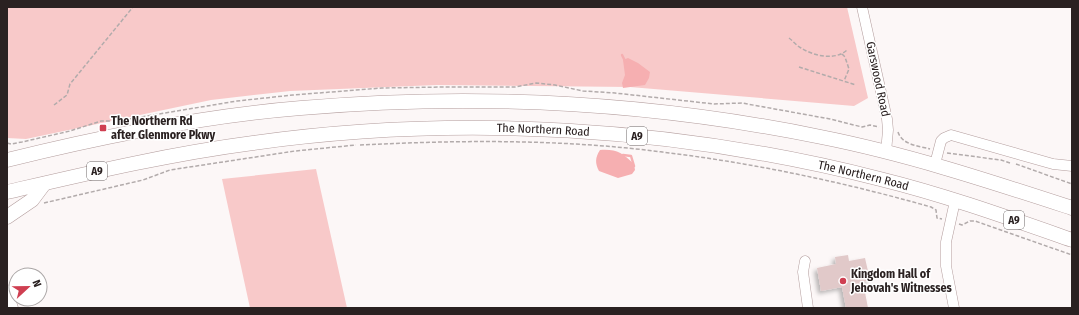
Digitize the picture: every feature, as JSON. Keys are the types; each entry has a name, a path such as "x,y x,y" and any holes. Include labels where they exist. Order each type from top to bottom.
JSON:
{"highway":[{"name":"A9","path":"7,160 85,141 138,131 211,119 301,108 390,102 450,100 569,104 687,114 731,120 807,134 935,164 1005,185 1072,208"},
{"name":"The Northern Road","path":"7,192 116,166 254,143 379,130 509,128 614,134 687,142 808,162 881,179 955,201 1072,240"},
{"path":"7,217 32,200 44,184"}],"street":[{"name":"Garswood Road","path":"862,7 887,119 886,152"},
{"path":"935,164 941,141 951,135 1054,164 1072,166"},
{"path":"954,308 946,266 946,248 950,220 955,201"},
{"path":"805,261 803,272 808,308"},
{"path":"7,290 13,308"}],"path":[{"path":"54,105 67,96 70,84 133,7"},
{"path":"789,38 800,48 816,55 828,56 842,54 847,50"},
{"path":"842,54 845,57 849,69 844,81"},
{"path":"799,66 856,84"},
{"path":"42,204 143,180 170,170 229,160 356,145 472,141 599,146 661,151 723,160 887,194 931,207 936,210 937,218"},
{"path":"962,225 970,221 975,221 1072,255"}],"shaded area":[{"path":"7,7 847,7 868,98 854,106 630,87 437,85 290,91 211,100 26,139 7,138"},
{"path":"628,58 650,72 649,78 645,85 623,88 622,83 625,75 623,60"},
{"path":"600,150 619,152 634,164 635,170 632,174 618,178 599,171 596,160"},
{"path":"316,169 347,308 250,308 222,179"}],"building":[{"name":"Kingdom Hall of Jehovah's Witnesses","path":"848,255 849,261 865,258 870,280 863,282 868,308 846,308 842,287 821,291 817,268 836,264 835,257"}],"waterway":[{"path":"622,55 626,63"},
{"path":"623,155 631,156 634,166"}],"place":[{"name":"The Northern Rd after Glenmore Pkwy","path":"103,128"},
{"name":"Kingdom Hall of Jehovah's Witnesses","path":"843,281"}]}
